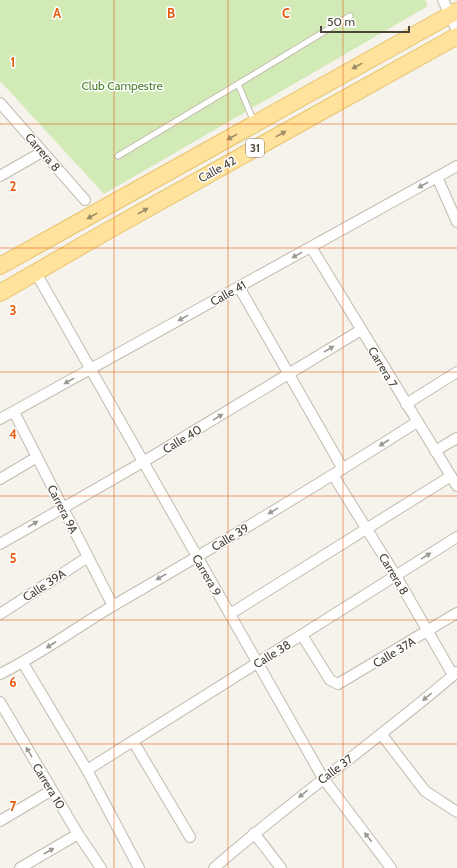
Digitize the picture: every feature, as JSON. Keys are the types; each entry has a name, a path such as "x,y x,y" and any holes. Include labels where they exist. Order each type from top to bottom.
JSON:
{"main road":[{"name":"Calle 42","path":"0,266 453,13"},
{"name":"Calle 42","path":"0,293 109,230 457,36"}],"street":[{"path":"443,0 453,13 457,31"},
{"name":"Carrera 8","path":"0,104 85,200"},
{"path":"0,176 42,152"},
{"name":"Calle 41","path":"0,419 457,166"},
{"path":"437,178 457,222"},
{"name":"Carrera 7","path":"312,247 457,486"},
{"name":"Carrera 9","path":"36,273 322,778 391,868"},
{"path":"239,287 343,469"},
{"name":"Calle 40","path":"0,544 62,507 143,462 361,330"},
{"path":"406,404 457,372"},
{"name":"Carrera 9A","path":"14,412 113,606"},
{"name":"Calle 39","path":"0,674 23,663 113,606 343,469 417,422"},
{"path":"435,451 457,438"},
{"path":"0,479 37,457"},
{"name":"Carrera 8","path":"333,475 455,673"},
{"path":"230,614 451,476"},
{"name":"Calle 38","path":"87,770 457,537"},
{"name":"Calle 39A","path":"0,614 88,557"},
{"name":"Calle 37A","path":"302,635 330,680 338,684 457,613"},
{"path":"23,663 87,770 139,868"},
{"name":"Calle 37","path":"214,868 254,833 322,778 382,735 455,673"},
{"name":"Carrera 10","path":"0,702 78,834 101,868"},
{"path":"382,735 425,790 457,812"},
{"path":"133,741 190,837"},
{"path":"0,821 52,790"},
{"path":"254,833 282,868"},
{"path":"20,868 78,834"}],"lane":[{"path":"118,156 350,16"},
{"path":"238,84 255,124"}],"green space":[{"name":"Club Campestre","path":"0,0 425,0 428,6 104,194 0,81"}]}
